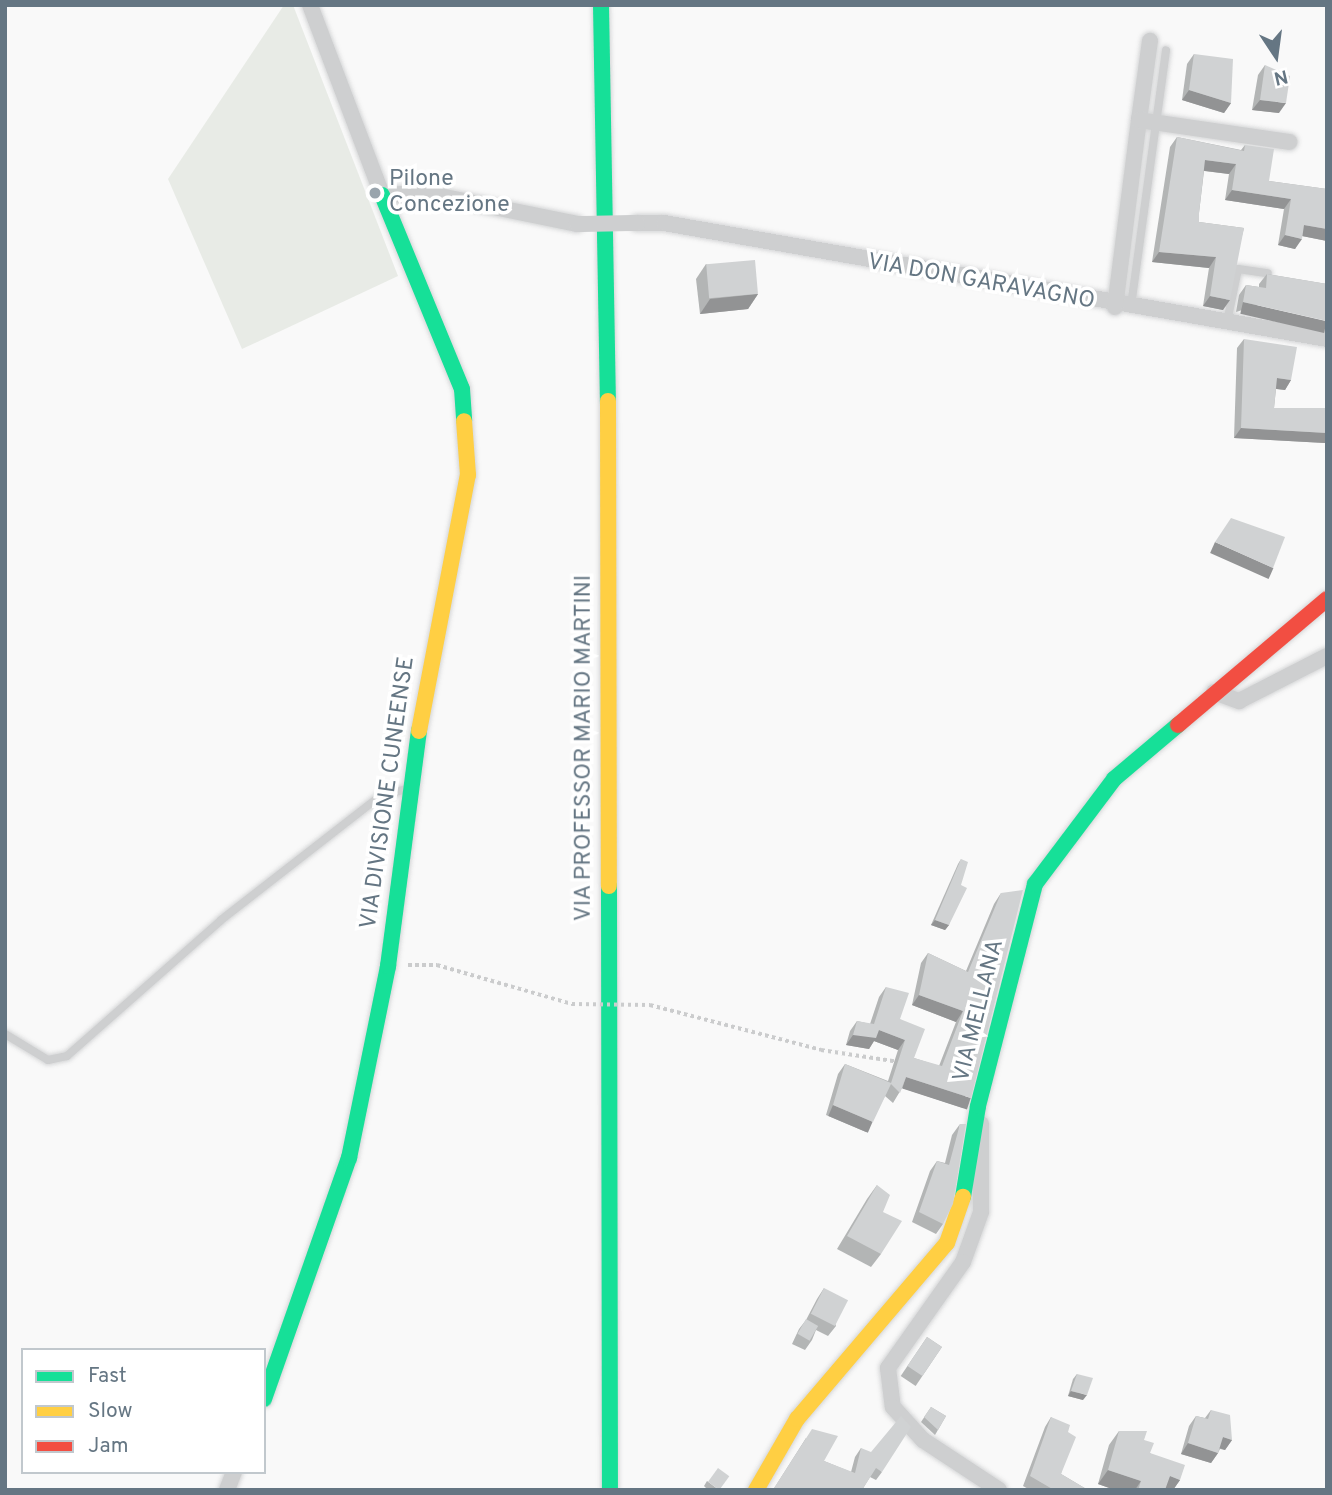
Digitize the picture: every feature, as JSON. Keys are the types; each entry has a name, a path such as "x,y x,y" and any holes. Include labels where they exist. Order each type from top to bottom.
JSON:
{"street":[{"name":"VIA DIVISIONE CUNEENSE","path":"266,1394 335,1212 388,966 408,789 468,475 468,429 462,388 382,195 310,5"},
{"name":"VIA PROFESSOR MARIO MARTINI","path":"601,5 607,129 610,1490"},
{"path":"1123,308 1147,121 1150,41"},
{"path":"1147,121 1289,142"},
{"name":"VIA DON GARAVAGNO","path":"382,195 425,194 577,224 664,223 1123,308 1327,340"},
{"name":"VIA MELLANA","path":"756,1490 797,1419 947,1243 959,1217 978,1106 1035,884 1054,851 1114,779 1327,599"},
{"path":"1214,692 1239,701 1327,656"},
{"path":"978,1106 981,1212 962,1262 888,1367 893,1407 915,1432 999,1490"}],"lane":[{"path":"1147,121 1166,50"},
{"path":"1226,325 1238,269 1268,273"},
{"path":"5,1034 48,1060 66,1056 274,878 380,796 408,789"}],"path":[{"path":"388,966 437,965 572,1004 650,1005 821,1050 908,1063"}],"shaded area":[{"path":"284,5 293,5 398,276 242,349 168,179"}],"building":[{"path":"1194,54 1233,59 1231,103 1189,90"},
{"path":"1265,65 1290,76 1286,103 1260,100"},
{"path":"1177,137 1244,151 1245,145 1274,149 1269,181 1327,189 1327,229 1304,225 1302,239 1285,235 1291,199 1232,190 1236,164 1205,160 1199,222 1244,228 1230,300 1210,296 1216,257 1159,252"},
{"path":"755,260 758,294 709,298 706,264"},
{"path":"1267,274 1327,284 1327,321 1243,302 1246,285 1266,288"},
{"path":"1244,339 1297,347 1291,380 1277,378 1274,408 1327,408 1327,433 1241,428"},
{"path":"1231,518 1285,537 1273,568 1215,542"},
{"path":"961,859 968,862 961,885 967,888 949,925 935,920"},
{"path":"1023,890 971,1098 906,1077 900,1093 891,1084 873,1122 833,1105 845,1064 891,1083 905,1040 879,1030 876,1038 853,1035 857,1021 874,1024 886,987 909,993 900,1019 925,1029 914,1058 942,1066 963,1011 919,995 928,953 968,972 1001,893"},
{"path":"960,1124 966,1124 953,1204 943,1224 919,1212 937,1161 949,1165"},
{"path":"877,1185 890,1195 883,1212 902,1221 881,1254 847,1236"},
{"path":"824,1288 848,1300 835,1326 811,1314"},
{"path":"806,1319 818,1326 810,1341 798,1334"},
{"path":"927,1337 942,1347 922,1376 907,1366"},
{"path":"1077,1374 1093,1378 1087,1395 1071,1391"},
{"path":"931,1407 946,1416 938,1430 924,1417"},
{"path":"1211,1410 1230,1415 1232,1440 1223,1437 1218,1453 1188,1443 1196,1416 1208,1419"},
{"path":"901,1416 911,1427 882,1472 876,1468 862,1490 774,1488 812,1429 838,1436 824,1461 855,1473 861,1448 871,1452"},
{"path":"1051,1417 1070,1425 1068,1432 1076,1437 1061,1474 1088,1490 1054,1490 1030,1476"},
{"path":"1119,1431 1147,1431 1144,1440 1154,1443 1150,1453 1185,1465 1180,1480 1170,1476 1165,1490 1138,1490 1141,1481 1108,1470"},
{"path":"718,1468 729,1476 719,1490 708,1482"}],"traffic: fast":[{"path":"601,5 608,401"},
{"path":"382,195 462,389 464,421"},
{"path":"963,1197 978,1106 1035,884 1114,779 1178,725"},
{"path":"266,1393 349,1158 388,966 419,731"},
{"path":"609,886 610,1490"}],"traffic: slow":[{"path":"608,401 609,886"},
{"path":"419,731 468,475 464,421"},
{"path":"756,1490 797,1419 947,1243 963,1197"}],"traffic: jam":[{"path":"1178,725 1327,599"}],"place":[{"name":"Pilone Concezione","path":"375,193"}]}
